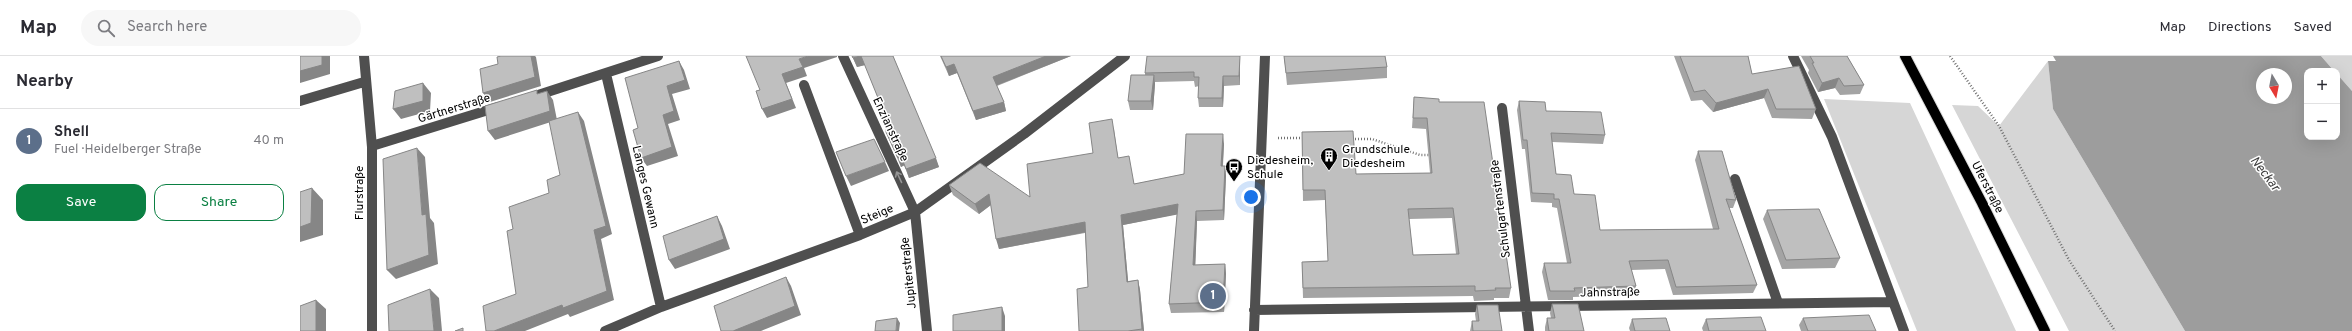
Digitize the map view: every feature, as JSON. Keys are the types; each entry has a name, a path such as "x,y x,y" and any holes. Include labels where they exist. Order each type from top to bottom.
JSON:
{"main road":[{"name":"Uferstraße","path":"1905,56 1982,203 2045,331"}],"street":[{"name":"Flurstraße","path":"364,56 364,82 368,99 372,146 372,331"},
{"path":"523,100 606,74 644,58 658,56"},
{"name":"Enzianstraße","path":"843,56 915,212"},
{"name":"Steige","path":"605,331 662,307 860,235 915,212 1024,134 1125,56"},
{"path":"1254,331 1265,56"},
{"path":"1793,56 1832,137 1904,331"},
{"name":"Langes Gewann","path":"606,74 662,307"},
{"path":"300,102 364,82"},
{"path":"804,85 860,235"},
{"name":"Gärtnerstraße","path":"372,146 508,104"},
{"name":"Schulgartenstraße","path":"1502,108 1529,331"},
{"path":"1736,178 1778,303"},
{"name":"Jupiterstraße","path":"915,212 927,331"},
{"name":"Jahnstraße","path":"1254,310 1893,302"}],"path":[{"path":"1950,56 1999,126 2068,260 2115,331"},
{"path":"1262,138 1309,138"},
{"path":"1349,139 1372,139 1420,155 1435,155"}],"shaded area":[{"path":"2321,56 2352,56 2352,91 2340,77 2340,68 2331,68"},
{"path":"2048,61 2053,109 2185,331 2069,331 1952,105 1978,106 1999,126"},
{"path":"1824,99 1910,103 2016,331 1917,331"}],"water":[{"name":"Neckar","path":"2053,56 2321,56 2331,68 2304,68 2304,140 2340,140 2340,77 2352,91 2352,331 2185,331 2053,109 2048,61 2056,61"}],"building":[{"path":"300,56 322,56 322,65 300,71"},
{"path":"531,56 535,77 483,93 480,69 498,64 497,57"},
{"path":"746,56 808,56 799,59 803,67 782,74 792,99 762,109 756,91 760,90"},
{"path":"861,56 893,56 936,158 906,169 901,156 898,158 886,132 887,120"},
{"path":"941,56 1046,56 993,77 1004,102 973,111 954,64 946,67"},
{"path":"1147,56 1240,56 1239,76 1223,76 1222,98 1198,98 1199,77 1194,77 1194,72 1145,73"},
{"path":"1284,56 1385,56 1387,67 1286,73"},
{"path":"1680,56 1748,56 1752,74 1799,66 1816,109 1776,109 1768,89 1716,103 1705,90 1694,92"},
{"path":"1810,56 1847,56 1864,85 1844,86 1839,78 1822,83"},
{"path":"679,61 685,80 667,86 674,111 663,115 672,147 641,158 633,130 638,128 625,78"},
{"path":"1131,75 1154,75 1151,101 1128,101"},
{"path":"423,83 423,101 393,109 395,91"},
{"path":"537,90 537,94 547,91 550,111 488,131 485,106"},
{"path":"1414,97 1439,99 1439,102 1484,102 1511,288 1495,288 1496,290 1475,291 1475,286 1303,288 1302,262 1328,261 1325,190 1303,190 1302,132 1353,131 1356,174 1432,173 1427,118 1413,118","holes":["1453,208 1459,254 1413,255 1408,209"]},
{"path":"1519,101 1545,102 1546,111 1601,112 1605,135 1551,133 1556,174 1571,175 1574,194 1595,195 1600,230 1719,229 1698,151 1722,151 1736,200 1726,199 1757,285 1676,287 1668,260 1629,261 1636,286 1574,288 1575,291 1550,291 1544,263 1571,263 1559,199 1554,199 1554,194 1532,193 1527,140 1523,140"},
{"path":"578,112 606,226 594,230 607,291 563,308 562,305 494,331 486,331 483,306 516,294 507,231 513,229 509,207 549,193 547,180 560,175 549,121"},
{"path":"1112,119 1118,158 1129,156 1134,184 1184,174 1186,134 1223,134 1221,166 1225,166 1223,210 1196,211 1193,265 1225,264 1223,302 1169,304 1178,204 1121,215 1127,282 1138,280 1142,329 1128,331 1079,331 1077,289 1088,287 1085,222 996,239 989,194 975,204 949,185 980,163 1030,197 1027,164 1093,153 1089,123"},
{"path":"874,139 885,162 846,176 836,152"},
{"path":"417,148 422,215 426,214 429,255 387,270 383,159"},
{"path":"312,188 311,223 300,227 300,192"},
{"path":"1819,209 1840,258 1786,260 1767,210"},
{"path":"717,216 724,239 669,260 663,236"},
{"path":"786,277 795,306 733,331 721,331 714,306"},
{"path":"430,289 434,331 389,331 388,305"},
{"path":"316,300 316,331 300,331 300,306"},
{"path":"1552,304 1578,304 1584,331 1549,331 1547,318 1555,318"},
{"path":"1477,305 1498,305 1502,331 1473,331 1472,321 1479,321"},
{"path":"1002,307 1002,331 953,331 953,315"},
{"path":"1869,315 1876,331 1808,331 1803,318"},
{"path":"1761,317 1766,331 1709,331 1706,319"},
{"path":"897,318 896,331 875,331 876,321"},
{"path":"1666,318 1670,331 1635,331 1632,319"},
{"path":"463,328 463,331 455,331"}],"place":[{"name":"Grundschule Diedesheim","path":"1329,171"},
{"name":"Diedesheim, Schule","path":"1234,182"},
{"name":"Shell","path":"1213,296"}]}
